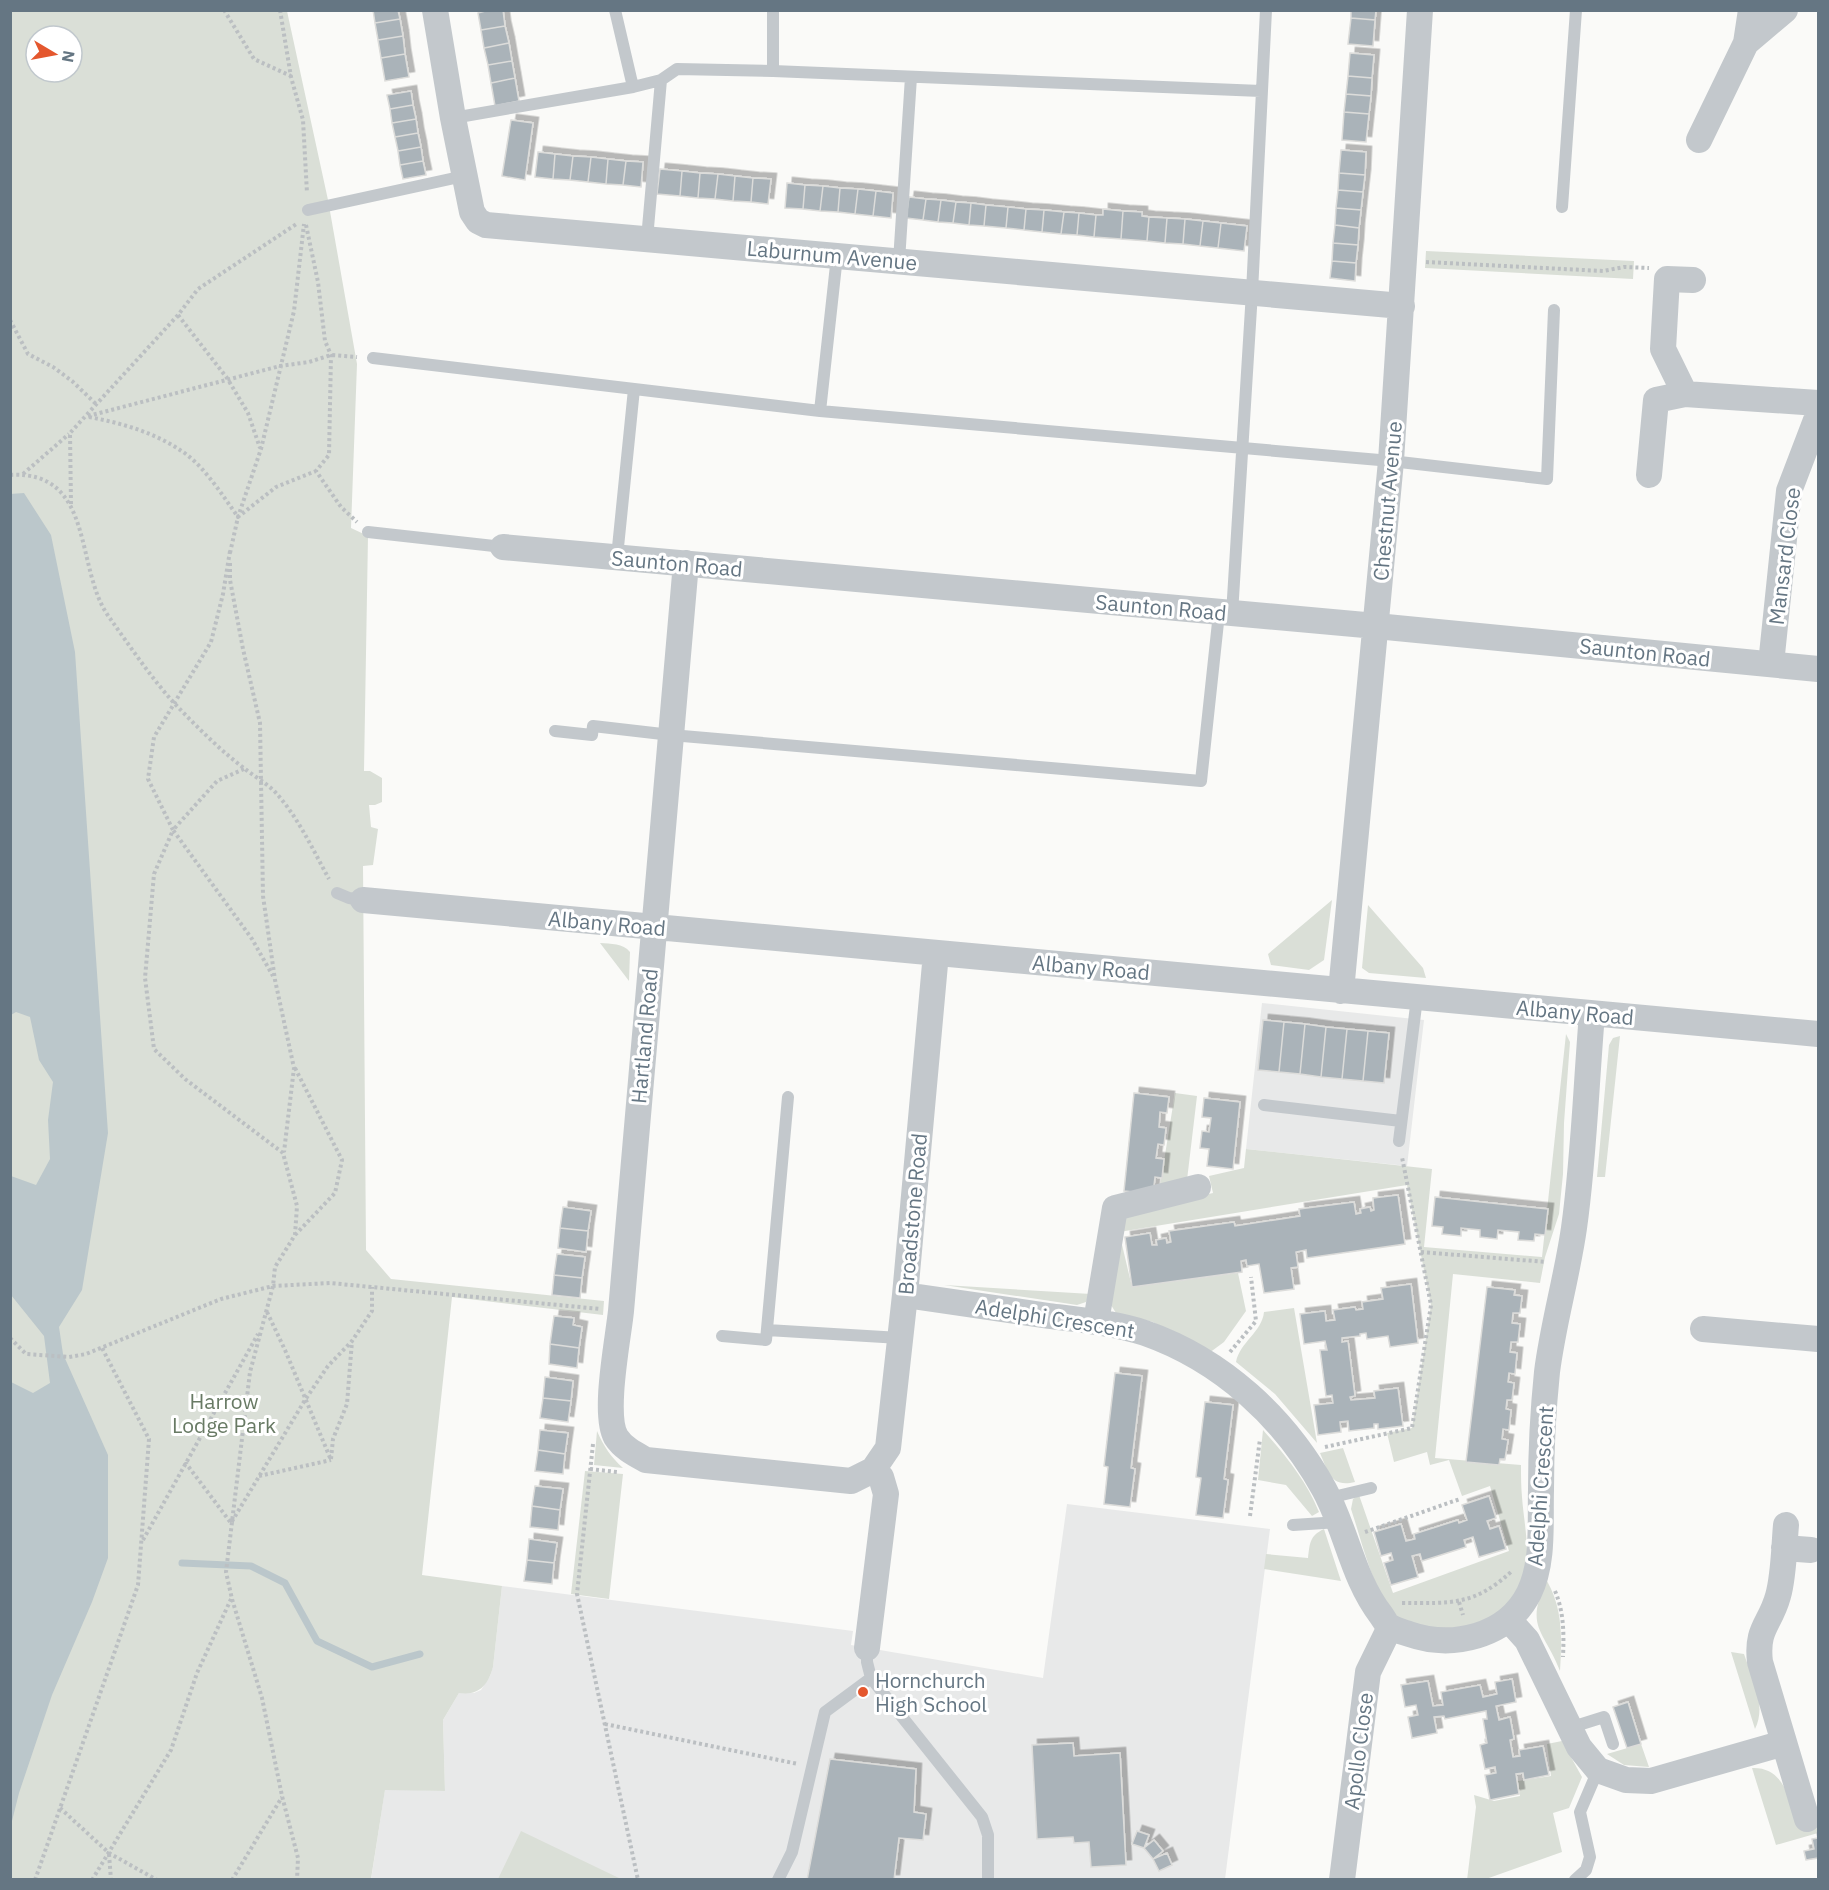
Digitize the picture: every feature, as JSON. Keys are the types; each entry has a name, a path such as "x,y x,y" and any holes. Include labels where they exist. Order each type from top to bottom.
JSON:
{"street":[{"name":"Laburnum Avenue","path":"435,10 472,212 478,221 486,225 1402,306"},
{"name":"Chestnut Avenue","path":"1341,991 1391,461 1420,10"},
{"path":"1699,140 1746,43 1751,10"},
{"path":"1746,43 1785,10"},
{"path":"1685,394 1663,349 1667,279 1693,280"},
{"path":"1649,475 1656,400 1685,394 1818,403"},
{"name":"Mansard Close","path":"1771,664 1789,491 1818,415"},
{"name":"Saunton Road","path":"504,548 1376,626 1818,669"},
{"name":"Hartland Road","path":"605,1438 621,1311 686,563"},
{"name":"Albany Road","path":"363,900 1818,1034"},
{"name":"Broadstone Road","path":"873,1470 888,1448 905,1295 936,953"},
{"name":"Adelphi Crescent","path":"905,1295 1096,1322 1142,1332 1191,1352 1231,1379 1263,1408 1300,1452 1329,1498 1366,1596 1389,1627 1425,1639 1452,1641 1491,1630 1509,1620 1529,1593 1537,1567 1547,1372 1573,1231 1580,1173 1592,1014"},
{"path":"1096,1322 1115,1209 1198,1187"},
{"path":"1703,1329 1818,1339"},
{"path":"605,1438 646,1460 851,1481 873,1470 881,1477 885,1494 867,1648"},
{"path":"1807,1819 1760,1662 1758,1646 1762,1630 1779,1594 1785,1536 1811,1550"},
{"path":"1509,1620 1527,1640 1578,1747 1598,1770 1626,1780 1651,1781 1784,1743"},
{"name":"Apollo Close","path":"1342,1880 1368,1672 1389,1627"}],"lane":[{"path":"615,10 633,87"},
{"path":"773,10 773,71"},
{"path":"555,731 592,735 594,726 671,735 1201,781 1225,613 1243,448 1266,10"},
{"path":"1562,207 1576,10"},
{"path":"453,118 633,87 661,80 677,69 1261,91"},
{"path":"899,261 911,77"},
{"path":"647,239 661,80"},
{"path":"307,214 464,176"},
{"path":"820,411 837,256"},
{"path":"373,358 820,411 1391,461 1547,479 1554,310"},
{"path":"617,557 634,389"},
{"path":"368,532 504,548"},
{"path":"337,893 363,900"},
{"path":"1399,1141 1417,998"},
{"path":"722,1336 766,1340 788,1097"},
{"path":"1264,1106 1401,1121"},
{"path":"767,1330 900,1338"},
{"path":"1329,1498 1371,1488"},
{"path":"1293,1525 1342,1530"},
{"path":"867,1648 867,1662 871,1678 982,1817 988,1835 988,1880"},
{"path":"778,1880 792,1852 825,1712 871,1678"},
{"path":"1569,1728 1604,1717 1613,1744"},
{"path":"1575,1880 1586,1870 1590,1857 1580,1812 1598,1770"}],"path":[{"path":"224,10 254,58 291,77"},
{"path":"238,517 276,487 316,471 329,455 331,355 325,341 307,214 303,120 291,77 280,10"},
{"path":"23,474 70,434 178,315 198,289 307,214"},
{"path":"275,980 252,939 173,830 148,779 154,737 210,642 223,594 238,517 261,449 294,311 307,214"},
{"path":"1404,261 1603,271 1624,267 1661,269 1667,279"},
{"path":"178,315 227,378 248,413 261,449"},
{"path":"10,320 28,354 53,367 96,404"},
{"path":"85,416 227,378 309,362 331,355 373,358"},
{"path":"85,416 124,424 181,451 213,482 238,517"},
{"path":"70,434 70,504"},
{"path":"316,471 341,507 368,532"},
{"path":"10,475 23,474 47,481 55,486 70,504 79,522 97,599 107,615 174,702 244,769 276,793 297,819 337,893"},
{"path":"230,551 230,580 260,723 262,896 275,980 294,1068 342,1160 335,1194 295,1234 275,1267 273,1286 250,1372 227,1554 226,1572 232,1599 262,1698 282,1796 298,1858 297,1880"},
{"path":"244,769 217,781 173,830 154,874 145,978 154,1049 185,1079 284,1153"},
{"path":"294,1068 284,1153 297,1206 295,1234"},
{"path":"1300,1452 1412,1428 1431,1305 1399,1141"},
{"path":"1421,1252 1567,1264"},
{"path":"1216,1369 1256,1321 1251,1277"},
{"path":"10,1338 26,1354 69,1357 102,1348 221,1299 273,1286 330,1283 621,1311"},
{"path":"231,1523 305,1400 328,1366 352,1341 372,1311 372,1287"},
{"path":"266,1311 285,1350 331,1460"},
{"path":"141,1543 261,1329"},
{"path":"331,1460 333,1439 347,1404 352,1341"},
{"path":"35,1880 138,1585 149,1439 102,1348"},
{"path":"1250,1516 1263,1408"},
{"path":"605,1438 577,1594 638,1880"},
{"path":"259,1476 331,1460"},
{"path":"186,1462 231,1523"},
{"path":"1342,1530 1460,1499"},
{"path":"1366,1596 1398,1604 1459,1602 1477,1596 1500,1582 1525,1559 1540,1540"},
{"path":"1537,1567 1551,1581 1561,1605 1563,1658"},
{"path":"92,1880 171,1750 197,1673 232,1599"},
{"path":"604,1724 812,1767"},
{"path":"232,1880 282,1796"},
{"path":"60,1808 109,1853 157,1880"},
{"path":"109,1853 111,1880"}],"shaded area":[{"path":"24,493 51,535 75,652 108,1133 82,1290 59,1327 63,1354 108,1455 108,1558 92,1602 52,1695 19,1793 11,1825 11,1382 33,1393 50,1383 44,1336 11,1295 11,1176 36,1185 50,1159 48,1120 53,1082 39,1060 30,1017 16,1012 11,1015 10,494"},
{"path":"1262,1003 1424,1020 1407,1166 1246,1149"},
{"name":"Hornchurch High School","path":"1067,1504 1270,1529 1225,1879 371,1880 385,1789 445,1791 443,1720 459,1693 474,1693 481,1690 490,1676 502,1586 853,1631 851,1645 1043,1678"}],"green space":[{"name":"Harrow Lodge Park","path":"10,11 287,11 328,200 357,364 351,528 368,536 364,771 370,771 382,778 382,802 369,805 371,827 378,829 373,865 363,866 366,1250 391,1279 604,1301 603,1315 452,1297 422,1575 502,1586 493,1667 482,1688 472,1693 459,1693 443,1720 445,1791 385,1790 371,1879 11,1879"},
{"path":"1426,251 1634,261 1633,279 1425,268"},
{"path":"1332,900 1324,960 1309,970 1271,965 1268,954"},
{"path":"1368,905 1423,968 1426,978 1369,973 1362,968"},
{"path":"600,943 620,945 630,952 629,981"},
{"path":"1566,1034 1570,1042 1559,1214 1545,1257 1540,1283 1453,1274 1435,1458 1521,1465 1527,1543 1525,1577 1513,1602 1490,1624 1460,1634 1427,1632 1397,1619 1383,1600 1351,1509 1353,1499 1359,1495 1393,1593 1509,1551 1490,1486 1462,1496 1449,1460 1430,1465 1427,1452 1394,1462 1387,1433 1412,1428 1431,1305 1407,1185 1119,1232 1132,1287 1238,1273 1246,1311 1224,1342 1205,1356 1153,1322 1116,1313 1111,1305 1108,1295 1121,1214 1213,1193 1209,1176 1244,1168 1246,1149 1432,1169 1424,1247 1542,1257"},
{"path":"1620,1036 1605,1177 1597,1177 1609,1045 1613,1038"},
{"path":"1175,1093 1197,1096 1187,1180 1160,1186"},
{"path":"944,1285 1091,1294 1086,1302 1077,1305"},
{"path":"1294,1308 1317,1443 1275,1394 1236,1362 1238,1355 1259,1325 1264,1312"},
{"path":"1263,1430 1295,1469 1319,1512 1312,1516 1286,1485 1258,1480"},
{"path":"597,1431 608,1451 623,1468 594,1465"},
{"path":"1343,1448 1355,1482 1340,1483 1335,1480 1328,1472 1320,1453"},
{"path":"585,1471 623,1474 609,1599 571,1594"},
{"path":"1324,1529 1341,1581 1264,1569 1266,1554 1308,1558 1313,1538"},
{"path":"1547,1581 1559,1613 1560,1671 1539,1628 1537,1619 1540,1596"},
{"path":"1731,1652 1744,1654 1754,1682 1759,1701 1755,1729"},
{"path":"1562,1741 1582,1777 1569,1808 1553,1813 1562,1852 1486,1879 1467,1880 1476,1807 1474,1795 1494,1801 1520,1796 1518,1781 1551,1776 1547,1744"},
{"path":"1641,1744 1649,1767 1624,1765 1607,1754"},
{"path":"1752,1768 1762,1769 1777,1777 1797,1817 1818,1820 1818,1833 1776,1845"},
{"path":"521,1831 621,1879 498,1879"}],"building":[{"path":"373,10 398,10 400,19 375,23"},
{"path":"503,10 505,26 481,30 478,13"},
{"path":"1351,10 1376,10 1375,20 1351,18"},
{"path":"1351,18 1375,20 1373,46 1348,44"},
{"path":"400,19 403,36 378,40 375,23"},
{"path":"505,26 509,43 484,48 481,30"},
{"path":"403,36 405,54 381,58 378,40"},
{"path":"509,43 512,61 488,65 484,48"},
{"path":"1350,53 1374,55 1372,78 1348,76"},
{"path":"405,54 409,77 385,81 381,58"},
{"path":"512,61 515,78 491,83 488,65"},
{"path":"1348,76 1372,78 1371,96 1346,94"},
{"path":"515,78 519,101 495,106 491,83"},
{"path":"411,91 413,105 390,109 387,95"},
{"path":"1346,94 1371,96 1369,114 1344,112"},
{"path":"413,105 416,119 392,123 390,109"},
{"path":"1344,112 1369,114 1366,142 1342,140"},
{"path":"416,119 418,133 395,137 392,123"},
{"path":"511,120 533,123 525,180 502,176"},
{"path":"418,133 421,147 398,151 395,137"},
{"path":"421,147 423,161 400,165 398,151"},
{"path":"1341,150 1366,152 1365,175 1339,173"},
{"path":"538,152 555,154 553,179 535,177"},
{"path":"555,154 573,156 570,180 553,179"},
{"path":"573,156 591,157 588,182 570,180"},
{"path":"591,157 608,159 606,184 588,182"},
{"path":"608,159 626,161 623,185 606,184"},
{"path":"423,161 426,175 403,179 400,165"},
{"path":"626,161 643,162 641,187 623,185"},
{"path":"660,169 682,171 680,196 657,194"},
{"path":"682,171 700,173 698,198 680,196"},
{"path":"700,173 718,174 715,199 698,198"},
{"path":"1339,173 1365,175 1363,192 1338,190"},
{"path":"718,174 735,176 733,201 715,199"},
{"path":"735,176 753,178 751,202 733,201"},
{"path":"753,178 771,179 768,204 751,202"},
{"path":"787,183 805,185 803,209 785,208"},
{"path":"805,185 823,186 820,211 803,209"},
{"path":"823,186 840,188 838,212 820,211"},
{"path":"840,188 858,189 855,214 838,212"},
{"path":"858,189 876,191 873,216 855,214"},
{"path":"1338,190 1363,192 1361,210 1336,208"},
{"path":"876,191 893,193 891,218 873,216"},
{"path":"909,197 926,199 923,220 906,218"},
{"path":"926,199 941,200 938,222 923,220"},
{"path":"941,200 956,202 953,223 938,222"},
{"path":"956,202 971,203 969,225 953,223"},
{"path":"971,203 986,205 984,226 969,225"},
{"path":"986,205 1008,207 1006,228 984,226"},
{"path":"1008,207 1026,209 1024,230 1006,228"},
{"path":"1336,208 1361,210 1359,228 1335,225"},
{"path":"1026,209 1044,210 1042,232 1024,230"},
{"path":"1103,209 1123,211 1121,239 1094,237 1096,215 1103,215"},
{"path":"1044,210 1064,212 1061,234 1042,232"},
{"path":"1123,211 1142,212 1142,216 1149,217 1147,241 1121,239"},
{"path":"1064,212 1079,213 1077,235 1061,234"},
{"path":"1079,213 1096,215 1094,237 1077,235"},
{"path":"1149,217 1167,218 1165,243 1147,241"},
{"path":"1167,218 1185,219 1183,244 1165,243"},
{"path":"1185,219 1203,221 1200,246 1183,244"},
{"path":"1203,221 1221,223 1218,248 1200,246"},
{"path":"1221,223 1247,226 1244,251 1218,248"},
{"path":"1335,225 1359,228 1358,245 1333,243"},
{"path":"1333,243 1358,245 1356,263 1332,261"},
{"path":"1332,261 1356,263 1355,281 1330,278"},
{"path":"1263,1020 1284,1022 1279,1072 1258,1070"},
{"path":"1284,1022 1305,1024 1300,1074 1279,1072"},
{"path":"1305,1024 1326,1027 1321,1077 1300,1074"},
{"path":"1326,1027 1347,1029 1342,1079 1321,1077"},
{"path":"1347,1029 1368,1031 1363,1081 1342,1079"},
{"path":"1368,1031 1389,1033 1384,1083 1363,1081"},
{"path":"1134,1093 1169,1097 1167,1113 1160,1112 1159,1127 1166,1128 1164,1145 1158,1144 1156,1158 1164,1159 1162,1178 1155,1177 1153,1194 1124,1191"},
{"path":"1204,1098 1240,1102 1233,1169 1207,1166 1209,1149 1200,1148 1202,1131 1209,1132 1211,1118 1202,1117"},
{"path":"1398,1195 1405,1244 1307,1258 1306,1250 1296,1252 1298,1267 1291,1268 1294,1289 1264,1293 1259,1264 1247,1266 1246,1260 1241,1261 1242,1272 1132,1287 1125,1237 1150,1233 1152,1245 1157,1245 1156,1240 1166,1238 1167,1243 1171,1242 1169,1231 1234,1222 1235,1226 1300,1216 1299,1209 1354,1202 1356,1214 1361,1213 1360,1209 1370,1207 1371,1211 1374,1210 1373,1198"},
{"path":"1435,1197 1548,1209 1545,1235 1535,1234 1534,1241 1518,1240 1519,1232 1498,1230 1497,1239 1480,1237 1480,1230 1461,1228 1461,1236 1442,1234 1443,1227 1432,1226"},
{"path":"563,1207 591,1211 588,1231 560,1228"},
{"path":"560,1228 588,1231 586,1252 558,1248"},
{"path":"557,1254 585,1257 582,1278 554,1275"},
{"path":"554,1275 582,1278 580,1298 552,1295"},
{"path":"1411,1284 1418,1343 1390,1347 1388,1336 1367,1339 1366,1333 1342,1338 1342,1342 1348,1341 1355,1396 1350,1397 1351,1400 1375,1398 1374,1391 1398,1388 1403,1426 1378,1429 1378,1424 1374,1424 1374,1428 1349,1431 1348,1421 1340,1422 1341,1432 1318,1435 1314,1405 1333,1403 1332,1395 1326,1396 1320,1350 1327,1350 1325,1341 1304,1344 1300,1314 1325,1311 1326,1321 1335,1320 1333,1310 1355,1307 1356,1310 1363,1309 1362,1302 1383,1299 1381,1288"},
{"path":"1487,1287 1515,1290 1514,1295 1522,1296 1520,1313 1513,1313 1512,1323 1520,1324 1518,1342 1511,1342 1510,1352 1517,1353 1515,1374 1509,1373 1508,1382 1514,1383 1512,1400 1507,1400 1506,1409 1511,1410 1509,1430 1503,1429 1502,1439 1508,1440 1505,1459 1500,1459 1499,1465 1466,1462"},
{"path":"554,1316 574,1318 573,1325 582,1327 579,1348 550,1344"},
{"path":"550,1344 579,1348 577,1368 549,1364"},
{"path":"1115,1373 1142,1376 1131,1468 1135,1469 1130,1507 1104,1504 1108,1467 1104,1466"},
{"path":"545,1377 573,1381 571,1401 543,1398"},
{"path":"543,1398 571,1401 568,1422 540,1418"},
{"path":"1205,1402 1233,1405 1224,1479 1228,1480 1223,1518 1196,1515 1201,1478 1196,1477"},
{"path":"540,1430 568,1433 565,1454 538,1450"},
{"path":"538,1450 565,1454 563,1474 535,1471"},
{"path":"535,1486 563,1489 560,1510 532,1506"},
{"path":"1489,1496 1496,1518 1487,1521 1490,1529 1499,1526 1506,1549 1479,1557 1473,1537 1464,1540 1466,1547 1422,1561 1420,1554 1412,1556 1418,1577 1391,1585 1384,1563 1393,1560 1391,1553 1381,1556 1374,1532 1401,1524 1406,1541 1415,1539 1414,1534 1458,1520 1459,1523 1467,1520 1462,1505"},
{"path":"532,1506 560,1510 558,1530 530,1527"},
{"path":"529,1539 557,1543 554,1563 527,1560"},
{"path":"527,1560 554,1563 552,1584 524,1581"},
{"path":"1512,1679 1516,1702 1496,1706 1499,1720 1510,1717 1514,1739 1510,1740 1513,1757 1520,1756 1519,1750 1543,1746 1549,1775 1524,1780 1523,1773 1516,1774 1519,1794 1490,1800 1485,1775 1496,1773 1495,1767 1485,1769 1480,1745 1487,1743 1483,1719 1487,1719 1486,1711 1445,1719 1444,1716 1434,1717 1437,1733 1412,1738 1408,1717 1418,1715 1416,1705 1405,1707 1401,1685 1428,1681 1433,1706 1443,1705 1441,1692 1480,1685 1483,1697 1497,1694 1495,1682"},
{"path":"1628,1702 1641,1744 1627,1748 1613,1707"},
{"path":"1073,1743 1074,1756 1120,1753 1126,1865 1091,1867 1089,1842 1074,1843 1073,1837 1037,1839 1032,1745"},
{"path":"830,1759 916,1769 914,1812 926,1814 923,1840 899,1838 894,1880 807,1880"},
{"path":"1137,1831 1149,1835 1144,1848 1132,1844"},
{"path":"1818,1838 1818,1858 1806,1860 1804,1851 1814,1849 1812,1839"},
{"path":"1154,1840 1163,1851 1153,1859 1144,1848"},
{"path":"1167,1853 1172,1865 1159,1871 1153,1859"}],"waterway":[{"path":"182,1563 251,1566 285,1583 317,1641 372,1667 420,1654"}],"place":[{"name":"Hornchurch High School","path":"863,1692"}]}
